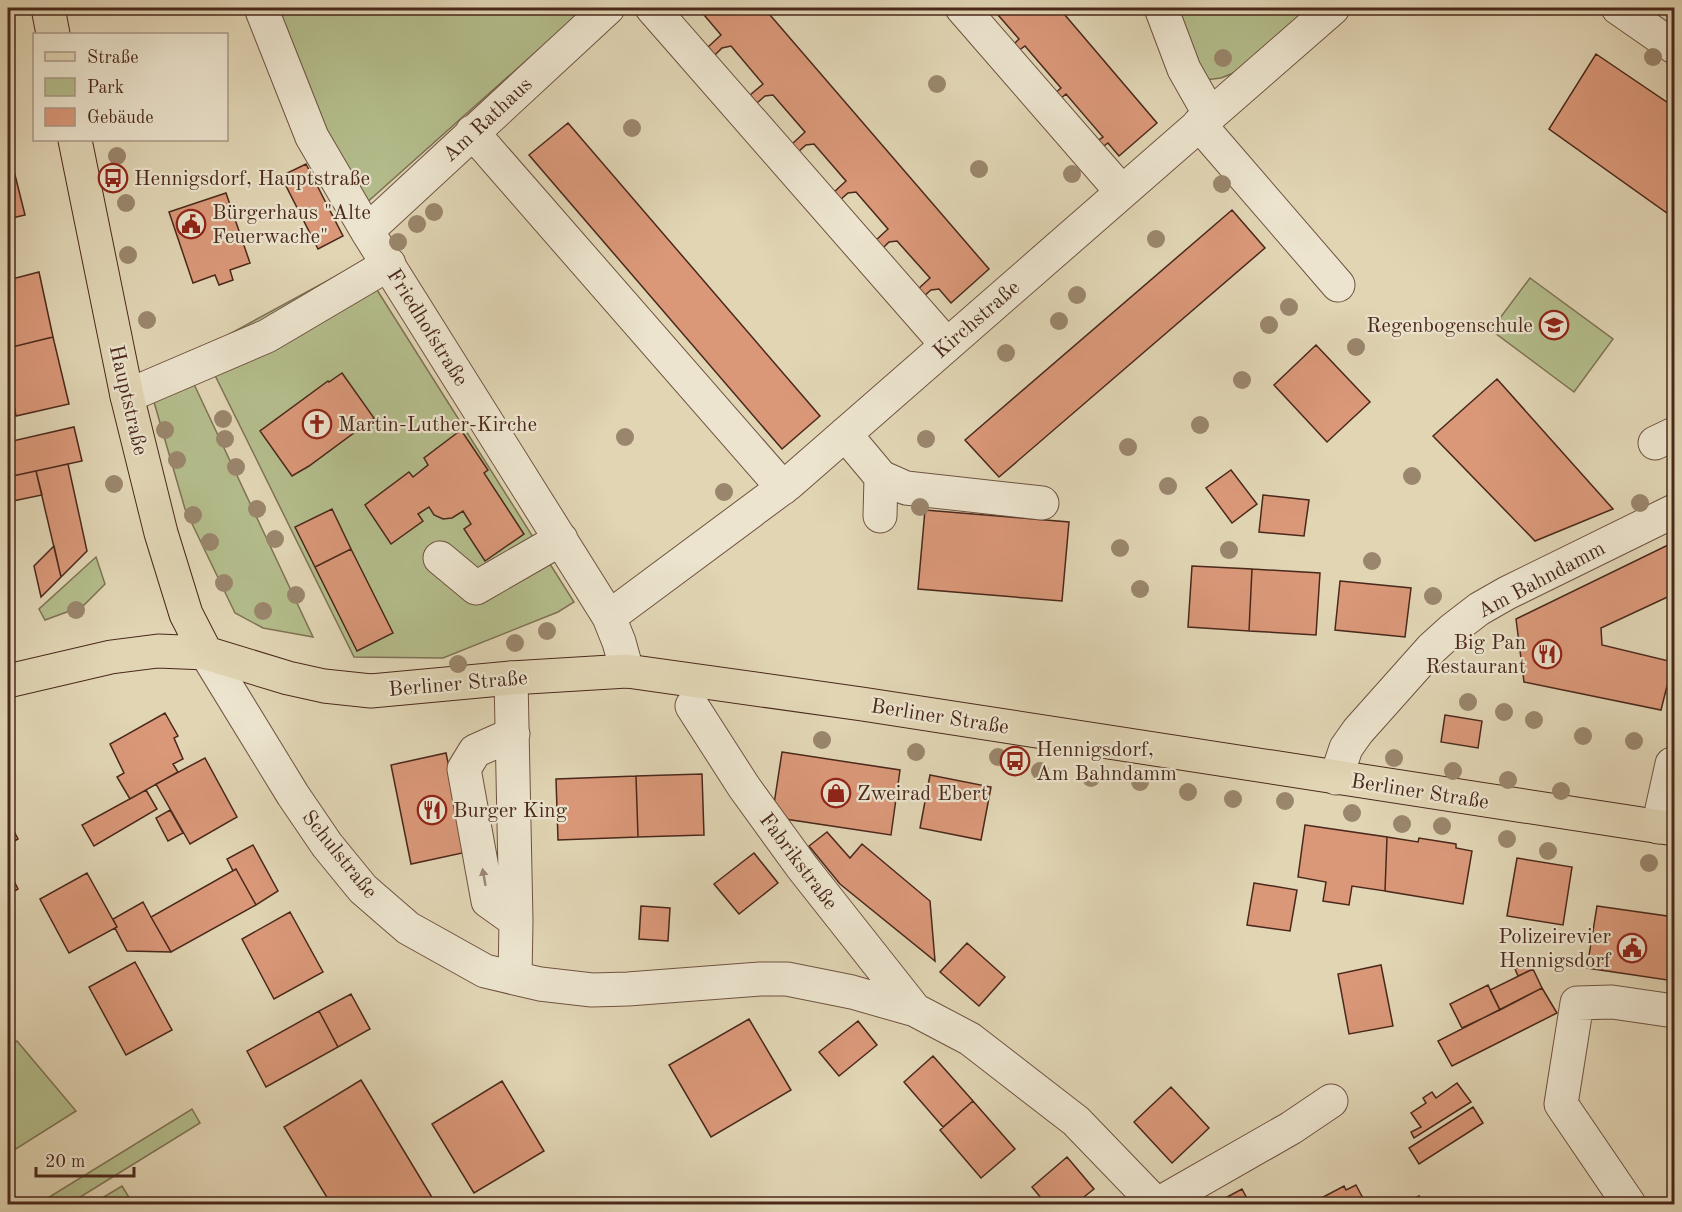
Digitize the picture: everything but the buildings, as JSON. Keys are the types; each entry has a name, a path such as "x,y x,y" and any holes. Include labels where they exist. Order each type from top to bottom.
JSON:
{"main road":[{"path":"48,8 53,33"},
{"name":"Hauptstraße","path":"75,141 127,396 161,533 186,615 206,653"},
{"name":"Berliner Straße","path":"8,681 111,657 158,651 206,653 288,678 324,686 371,691 627,670 1666,828"}],"street":[{"name":"Friedhofstraße","path":"261,8 312,137 367,231 609,617 627,670"},
{"name":"Am Rathaus","path":"367,231 608,8"},
{"path":"652,8 946,345"},
{"path":"962,8 1122,192"},
{"path":"1161,8 1204,120 1338,285"},
{"name":"Kirchstraße","path":"609,617 783,488 1333,8"},
{"path":"1617,8 1674,47"},
{"path":"472,132 783,488"},
{"path":"127,396 267,336 389,264"},
{"path":"845,434 881,477 906,488 1042,503"},
{"path":"880,516 881,477"},
{"name":"Am Bahndamm","path":"1336,778 1346,748 1358,731 1432,648 1479,609 1674,511"},
{"path":"440,558 476,588 561,539"},
{"name":"Schulstraße","path":"206,653 299,804 327,845 363,889 408,928 485,971 540,984 592,990 787,979"},
{"path":"511,678 515,978"},
{"name":"Fabrikstraße","path":"692,706 744,787 802,867 915,1010"},
{"path":"513,734 475,751 464,769 488,901 516,921"},
{"path":"1666,828 1672,764 1674,765"},
{"name":"Fabrikstraße","path":"787,979 852,992 915,1010 970,1038 1076,1121 1157,1204"},
{"path":"1629,1204 1562,1104 1577,1004 1612,1002 1674,1011"},
{"path":"1157,1204 1291,1128 1331,1101"}],"green space":[{"path":"273,8 585,8 364,205 291,60"},
{"path":"1168,8 1309,8 1236,72 1221,78 1205,80"},
{"path":"360,263 574,602 558,612 443,658 354,657 202,349"},
{"path":"1530,278 1613,339 1574,392 1491,330"},
{"path":"192,380 313,637 263,628 235,613 185,509 154,402"},
{"path":"96,557 105,584 83,606 45,620 39,609"},
{"path":"17,1041 76,1111 8,1154 8,1047"},
{"path":"192,1109 200,1123 69,1204 38,1204"},
{"path":"122,1186 133,1204 92,1204"}],"place":[{"name":"Hennigsdorf, Hauptstraße","path":"113,178"},
{"name":"Bürgerhaus \"Alte Feuerwache\"","path":"191,224"},
{"name":"Regenbogenschule","path":"1554,325"},
{"name":"Martin-Luther-Kirche","path":"317,424"},
{"name":"Big Pan Restaurant","path":"1547,654"},
{"name":"Hennigsdorf, Am Bahndamm","path":"1015,761"},
{"name":"Zweirad Ebert","path":"836,793"},
{"name":"Burger King","path":"432,810"},
{"name":"Polizeirevier Hennigsdorf","path":"1632,948"}]}
